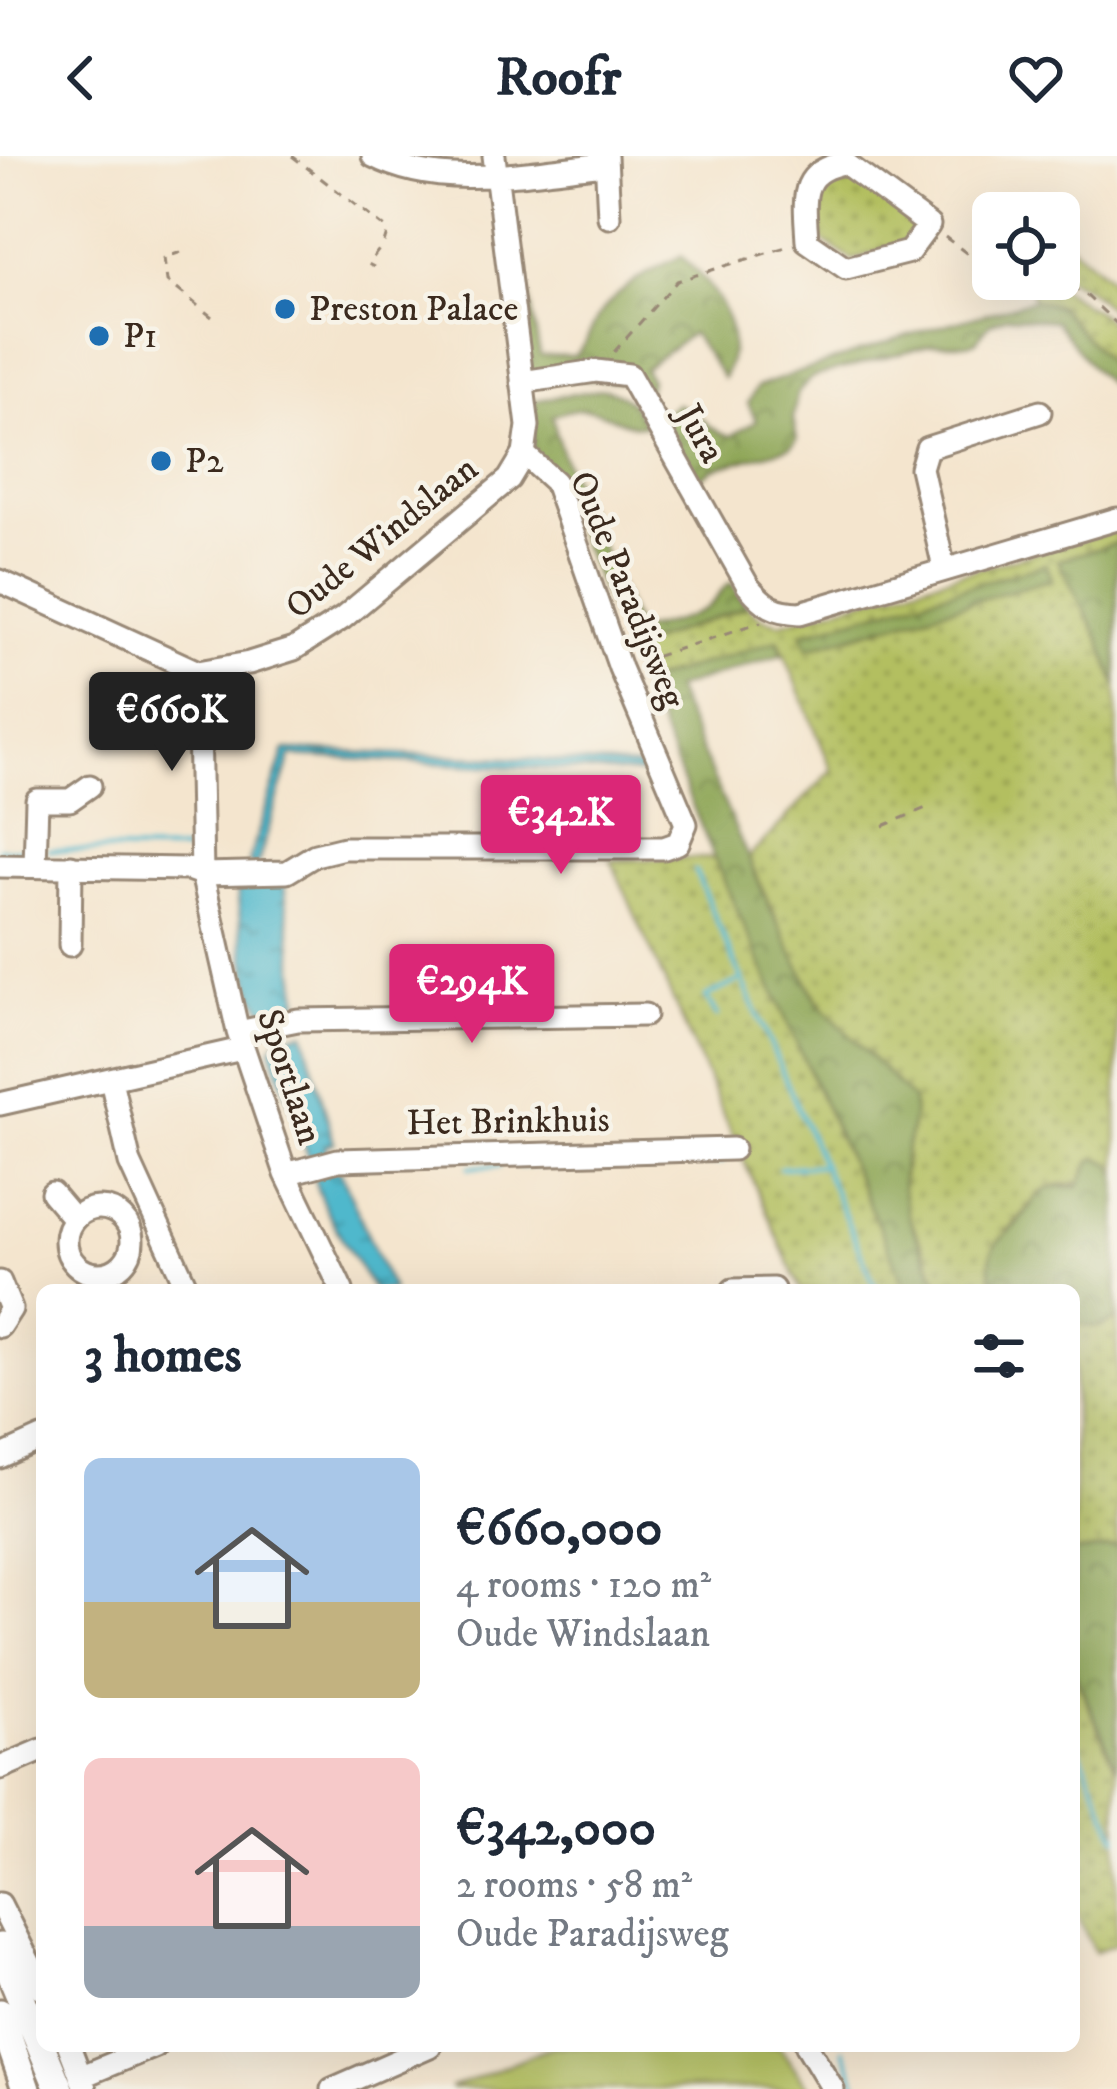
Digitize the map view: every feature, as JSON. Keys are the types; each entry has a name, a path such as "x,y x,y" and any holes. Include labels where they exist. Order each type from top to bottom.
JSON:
{"main road":[{"path":"0,1947 36,2013"},
{"path":"0,2012 26,2089"},
{"path":"57,2052 75,2085"}],"street":[{"path":"374,156 415,174 606,160 609,217"},
{"path":"845,160 929,225 909,252 846,268 807,241 808,180 817,170 845,160"},
{"path":"494,165 528,426 524,454"},
{"path":"522,382 596,371"},
{"name":"Jura","path":"596,371 629,375 748,586 776,612"},
{"path":"944,568 921,468 927,448 1040,412"},
{"name":"Oude Paradijsweg","path":"202,874 287,872 315,855 344,848 664,848 678,843 686,824 620,668 555,482 524,454"},
{"name":"Oude Windslaan","path":"198,672 294,649 343,618 509,479 524,454"},
{"path":"776,612 800,613 1117,519"},
{"path":"0,581 198,672 202,874 188,869 0,866"},
{"path":"35,866 37,800 70,800 90,786"},
{"path":"70,945 71,866"},
{"name":"Sportlaan","path":"202,874 240,1040 286,1174 339,1284"},
{"path":"0,1104 112,1080 240,1040 269,1025 298,1020 645,1015"},
{"path":"112,1080 130,1163 185,1284"},
{"name":"Het Brinkhuis","path":"286,1174 338,1160 733,1149"},
{"path":"52,1193 74,1219"},
{"path":"104,1208 119,1214 129,1227 130,1253 101,1282 73,1262 66,1247 74,1219 88,1210 104,1208"},
{"path":"129,1227 153,1216"},
{"path":"0,1282 10,1309 0,1326"},
{"path":"0,1457 36,1441"},
{"path":"0,1768 36,1753"},
{"path":"0,1904 36,1975"},
{"path":"69,2052 75,2085 143,2052"},
{"path":"332,2089 416,2052"},
{"path":"814,2052 833,2089"}],"path":[{"path":"292,156 388,230 368,264 374,267"},
{"path":"929,225 972,257"},
{"path":"596,371 677,281 807,241"},
{"path":"181,252 164,258 167,281 212,317"},
{"path":"1080,292 1117,324"},
{"path":"620,668 763,622 776,612"},
{"path":"883,826 926,808"}],"green space":[{"path":"844,169 918,226 914,239 852,260 816,236 815,189"},
{"path":"1080,253 1117,284 1117,316 1080,285"},
{"path":"681,256 716,296 730,327 730,361 723,378 692,333 644,368 650,380 646,397 632,382 527,376 510,289 528,290 540,355 574,356 617,295"},
{"path":"1033,300 1078,300 1105,317 1117,332 1117,373 1058,306"},
{"path":"1033,300 1058,306 1117,373 1117,393 1055,321 1007,316 990,323 968,344 933,344 812,377 797,394 793,419 797,440 791,447 715,468 694,482 659,417 676,404 731,436 756,421 748,403 757,387 902,337"},
{"path":"602,389 628,400 645,425 593,410 568,410 552,416 562,454 633,620 641,630 686,618 710,605 731,583 747,606 627,650 550,470 533,454 532,401"},
{"path":"1117,530 1117,543 1059,560 1099,638 1117,687 1117,1176 1112,1164 1093,1160 1084,1180 1042,1192 1006,1230 1026,1284 939,1284 906,1210 902,1184 907,1143 802,974 748,858 832,770 779,641 642,683 627,650 747,606 762,618 780,623","holes":["1046,564 1051,579 809,648"]},
{"path":"1117,543 1117,687 1099,638 1058,560"},
{"path":"1046,564 1052,579 808,648 802,633"},
{"path":"778,640 783,654 674,689 771,910 818,1003 913,1100 903,1165 904,1198 939,1284 904,1284 714,858 642,683"},
{"path":"714,858 904,1284 798,1284 611,860"},
{"path":"1092,1160 1112,1164 1117,1176 1117,1318 1096,1327 1080,1323 1080,1284 1006,1284 991,1277 990,1265 993,1248 1039,1195 1055,1187 1078,1187"},
{"path":"1117,1318 1117,1546 1080,1551 1080,1321"},
{"path":"1117,1546 1117,1768 1080,1685 1080,1551"},
{"path":"1080,1686 1117,1771 1117,1944 1094,1952 1080,1920"},
{"path":"538,2052 783,2052 810,2089 450,2089"}],"water":[{"path":"285,750 530,759 647,768 649,774 291,756 258,863 253,866 249,861"},
{"path":"284,884 299,1001 281,1004 282,1013 267,1013 247,972 237,886"},
{"path":"304,1032 334,1143 325,1145 329,1171 340,1171 389,1284 369,1284 319,1193 271,1048 278,1038"}],"waterway":[{"path":"0,849 23,849"},
{"path":"49,850 187,851"},
{"path":"695,871 874,1284"},
{"path":"717,1016 706,997 742,979"},
{"path":"687,1163 722,1162"},
{"path":"630,1164 666,1163"},
{"path":"575,1165 611,1164"},
{"path":"519,1166 556,1165"},
{"path":"780,1168 823,1165"},
{"path":"470,1167 500,1166"},
{"path":"1080,1752 1117,1837"},
{"path":"844,2052 859,2089"}],"place":[{"name":"Preston Palace","path":"285,309"},
{"name":"P1","path":"99,336"},
{"name":"P2","path":"161,461"}]}
